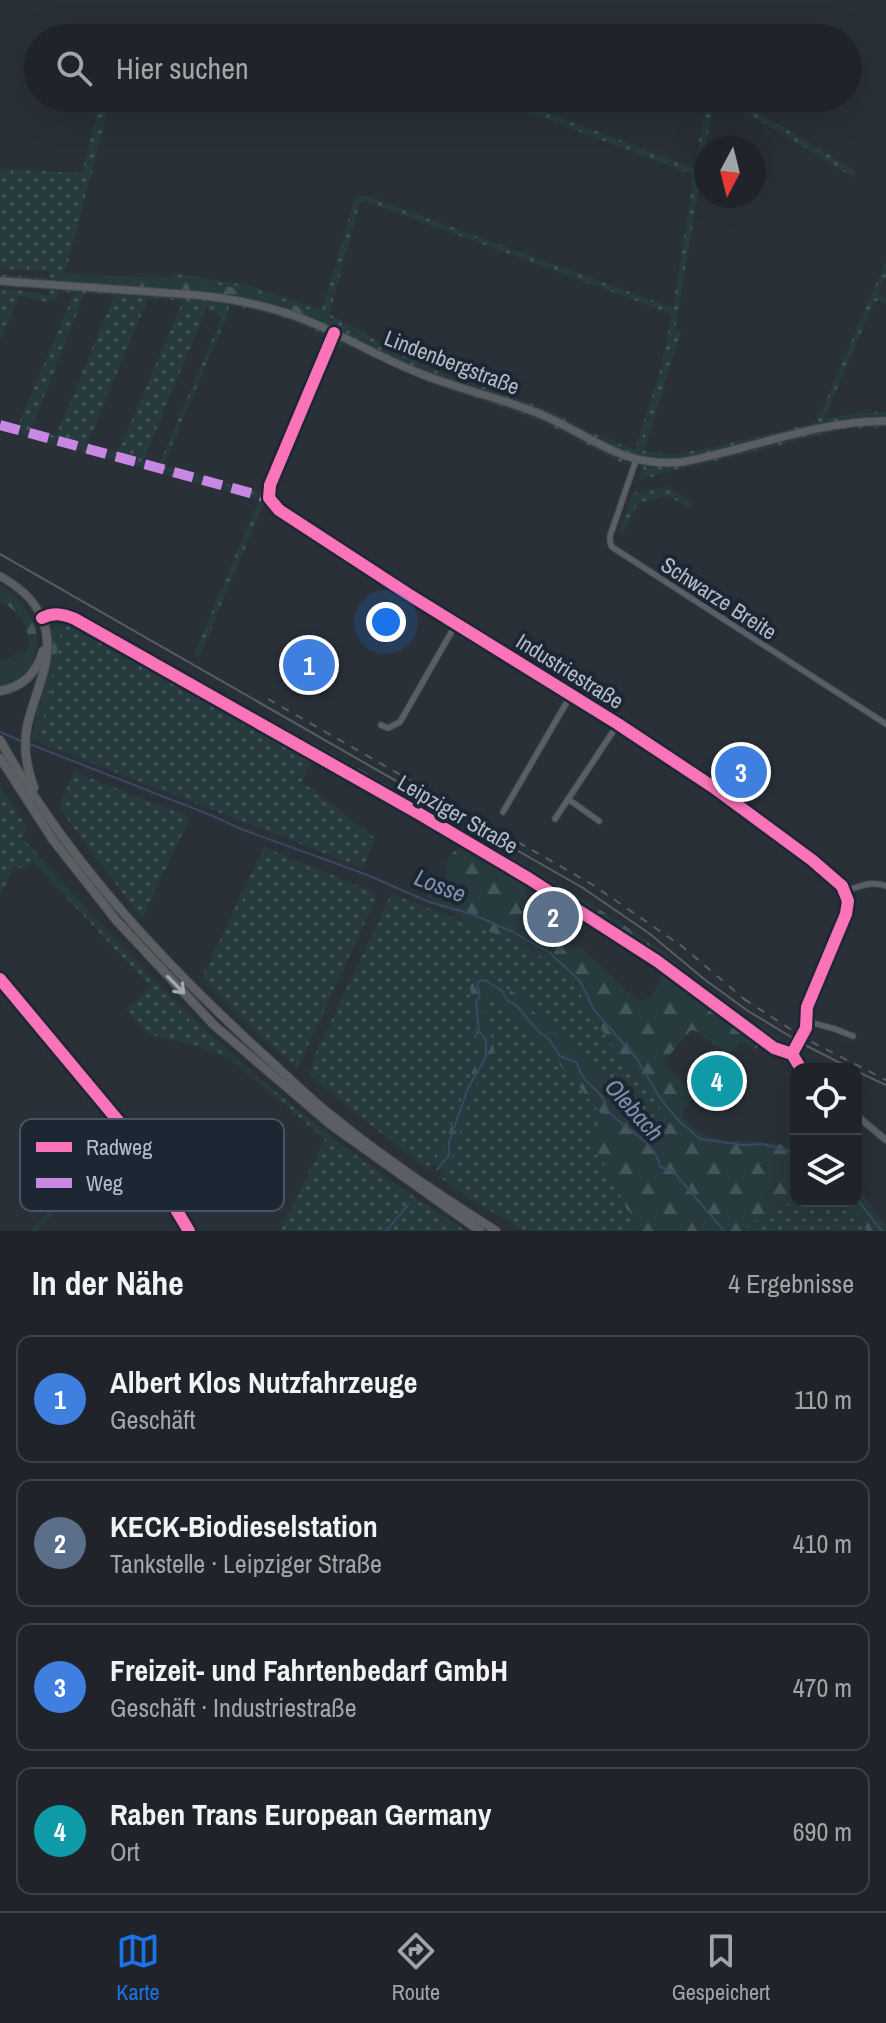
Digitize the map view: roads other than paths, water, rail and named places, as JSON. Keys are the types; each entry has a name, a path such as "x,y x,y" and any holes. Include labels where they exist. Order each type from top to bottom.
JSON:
{"highway":[{"path":"0,691 19,685 37,667 44,646 42,618"},
{"path":"40,804 30,779 26,754 27,729 47,653 47,635 42,618"},
{"path":"2,743 70,847 121,910 214,1009 331,1115 445,1199 496,1231"},
{"path":"0,758 53,840 116,920 214,1025 331,1125 480,1231"}],"main road":[{"name":"Lindenbergstraße","path":"0,281 222,298 281,311 417,373 540,414 636,460 682,462 835,426 886,421"},
{"path":"0,576 26,593 42,618"}],"street":[{"name":"Industriestraße","path":"334,333 270,485 269,498 279,510 618,724 725,796 812,860 845,891"},
{"name":"Schwarze Breite","path":"636,460 610,536 612,547 886,724"},
{"name":"Leipziger Straße","path":"42,618 62,614 75,619 418,813 528,878 657,961 774,1048 792,1054"},
{"path":"381,725 388,728 400,722 456,624"},
{"name":"Industriestraße","path":"503,812 571,695"},
{"name":"Industriestraße","path":"555,819 618,724"},
{"path":"568,799 599,821"},
{"path":"797,1063 792,1054 806,1028 807,1007 846,914 848,901 845,891 878,883 886,886"},
{"path":"806,1021 853,1036"},
{"path":"862,1120 886,1140"}],"waterway":[{"name":"Losse","path":"0,732 21,741"},
{"name":"Losse","path":"27,743 241,829 513,932 550,953 580,981 594,1010 637,1059 660,1098 679,1121 700,1139 743,1145 763,1144 790,1151"},
{"name":"Olebach","path":"437,1170 449,1155 449,1142 468,1088 486,1057 486,1040 479,1031 476,1003 480,993 477,985 485,980 515,1004 549,1039 560,1056 577,1063 610,1113 647,1143 660,1167 673,1171 724,1231"},
{"path":"386,1231 408,1205"},
{"name":"Losse","path":"862,1206 882,1231"}],"tram line":[{"path":"0,554 583,888 650,934 748,1011 840,1063"},
{"path":"862,1074 886,1085"}],"railway":[{"path":"268,699 593,885 683,947 750,1004"},
{"path":"744,999 804,1038 886,1080"}],"place":[{"name":"Albert Klos Nutzfahrzeuge","path":"309,665"},
{"name":"Freizeit- und Fahrtenbedarf GmbH","path":"741,772"},
{"name":"KECK-Biodieselstation","path":"553,917"},
{"name":"Raben Trans European Germany","path":"717,1081"}]}
